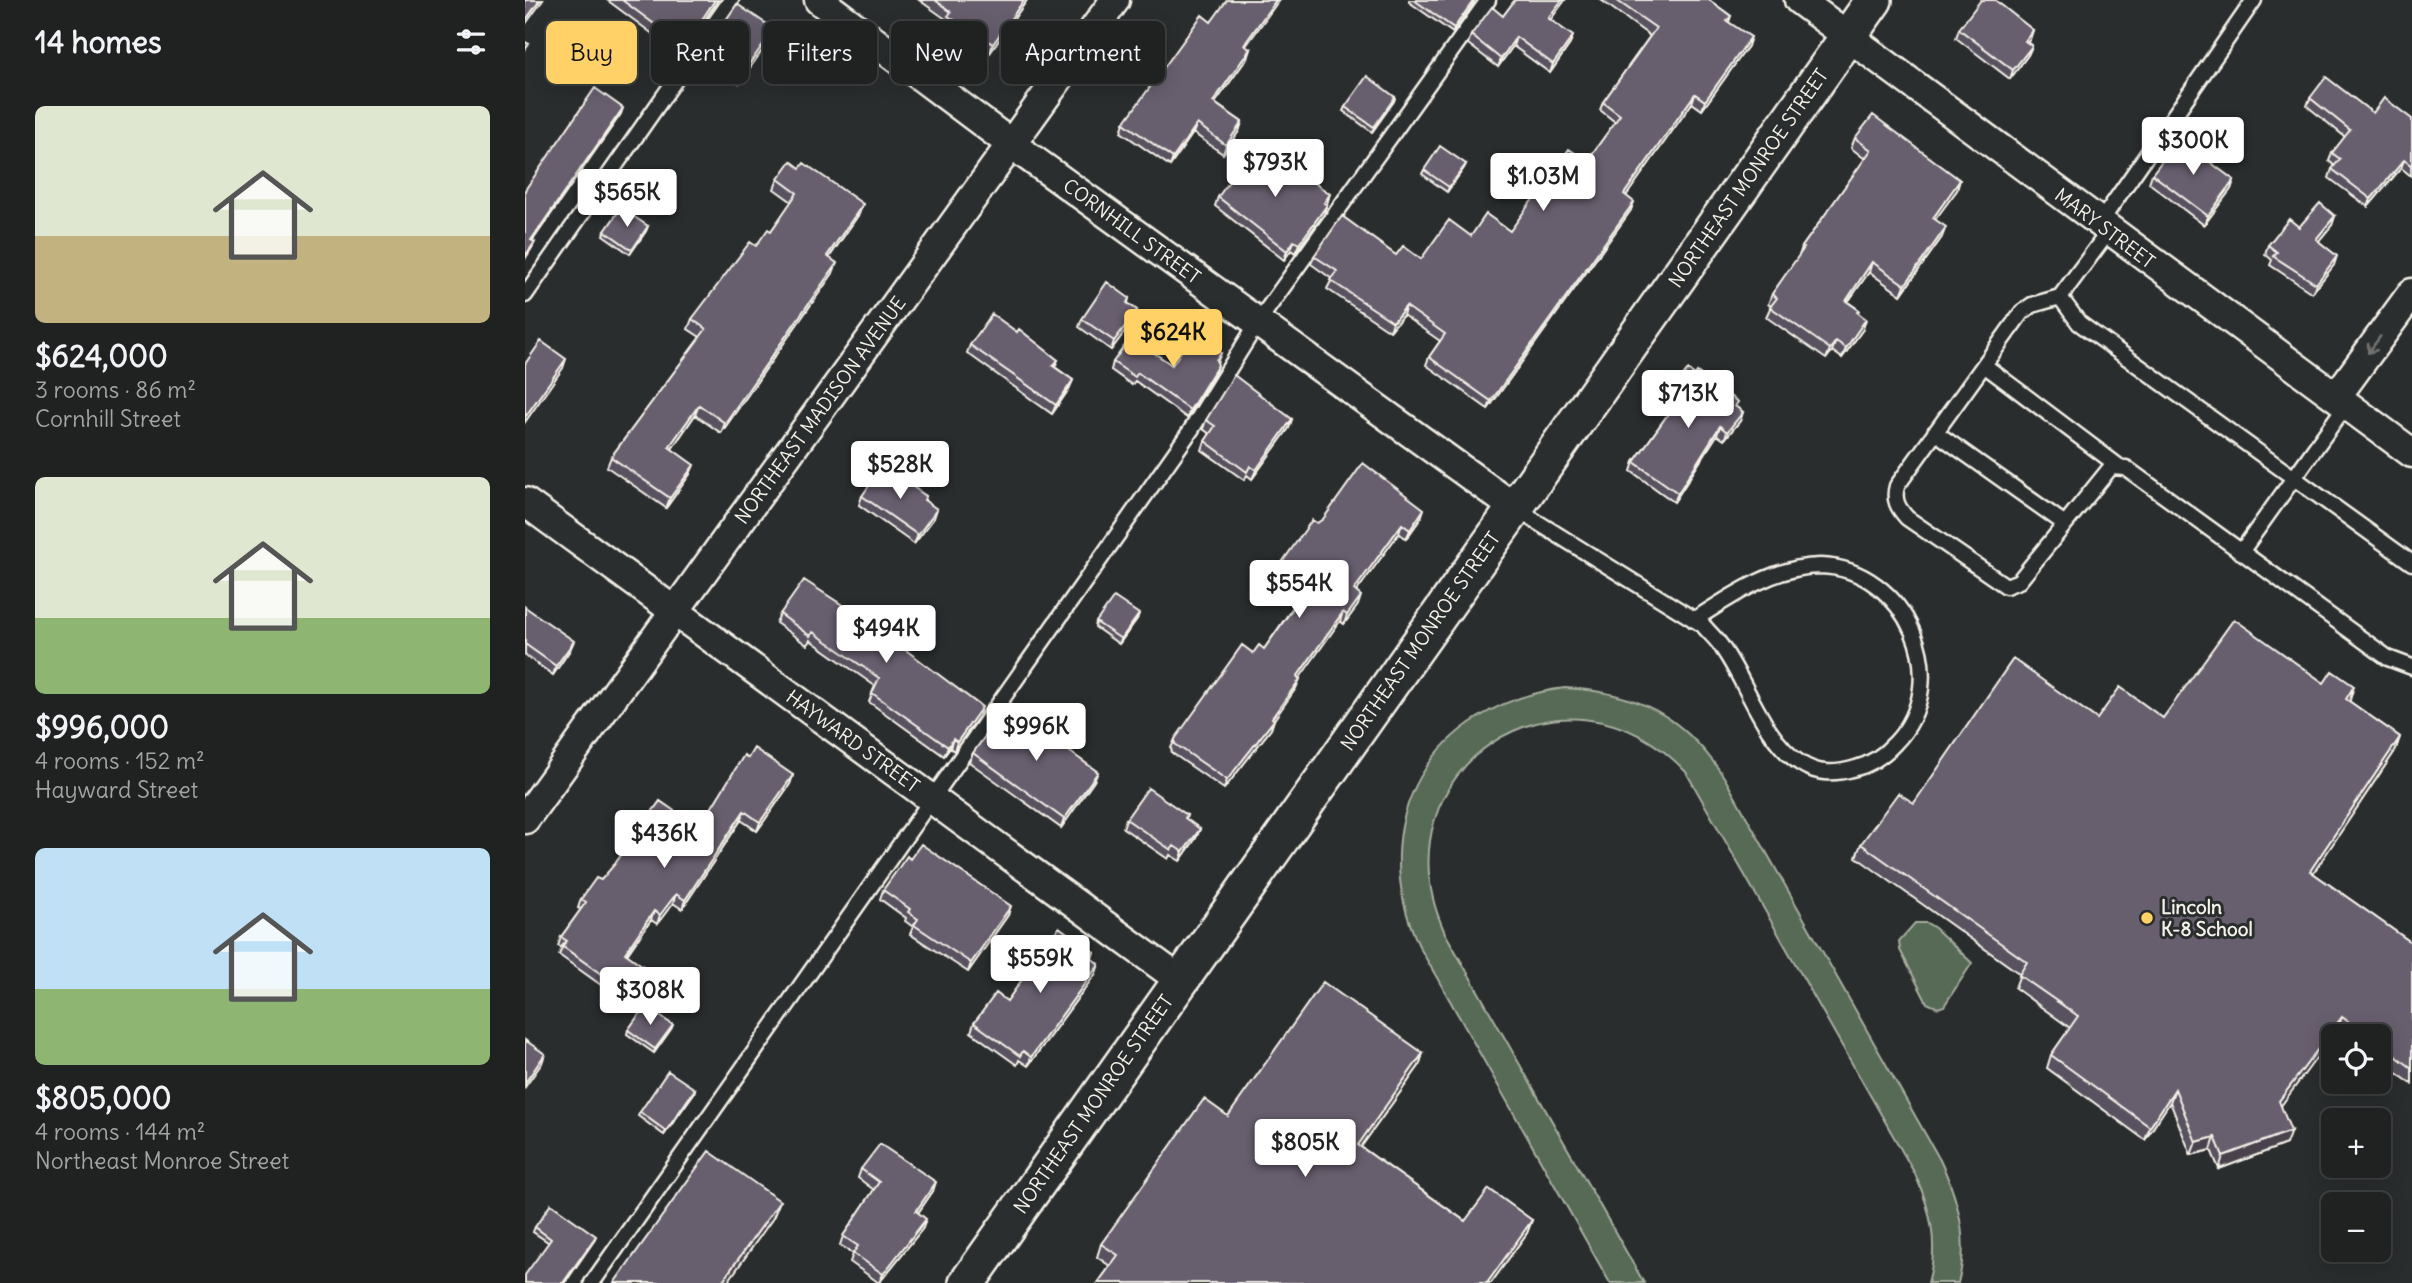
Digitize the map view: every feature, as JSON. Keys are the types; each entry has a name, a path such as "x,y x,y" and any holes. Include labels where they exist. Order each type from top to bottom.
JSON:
{"street":[{"name":"CORNHILL STREET","path":"818,0 1011,144 1514,508"},
{"name":"NORTHEAST MADISON AVENUE","path":"525,819 1115,0"},
{"name":"MARY STREET","path":"1799,0 2412,453"},
{"name":"NORTHEAST MONROE STREET","path":"967,1283 1874,0"},
{"path":"2341,401 2412,293"},
{"name":"HAYWARD STREET","path":"525,502 1181,980"}],"lane":[{"path":"525,295 731,0"},
{"path":"592,1283 1191,430 1258,322 1488,0"},
{"path":"2117,465 2106,472 2019,581 2005,586 1907,518 1895,501 1897,486 2022,312 2032,305 2060,297 2253,0"},
{"path":"2060,297 2079,323 2412,563"},
{"path":"1984,365 2117,465 2126,468 2388,658 2412,667"},
{"path":"2241,552 2295,477 2341,401"},
{"path":"1935,432 2065,524"},
{"path":"1514,508 1695,620 1724,649 1784,750 1812,770 1826,773 1861,767 1883,756 1913,721 1922,695 1922,676 1915,634 1907,617 1890,597 1874,584 1845,570 1819,566 1778,574 1732,595 1695,620"}],"green space":[{"path":"1565,688 1615,695 1657,711 1693,738 1724,777 1940,1160 1952,1189 1960,1220 1963,1251 1958,1283 1928,1283 1933,1255 1932,1228 1915,1174 1686,772 1638,735 1587,719 1537,723 1492,743 1457,776 1434,821 1429,874 1445,933 1644,1283 1610,1283 1419,946 1403,900 1399,856 1405,815 1420,777 1445,744 1478,718 1518,699"},
{"path":"1915,923 1927,923 1935,928 1972,963 1944,1006 1938,1008 1927,1003 1900,950 1899,941"}],"building":[{"path":"525,0 540,0 525,21"},
{"path":"622,0 715,0 701,21 651,22"},
{"path":"935,0 1024,0 1009,21 1001,21 1001,33 993,44 987,40 987,21 956,21 948,16 951,12"},
{"path":"1227,0 1276,0 1244,45 1250,49 1213,102 1242,122 1226,145 1197,124 1173,158 1124,123 1152,84 1165,84 1165,66 1202,15 1211,22"},
{"path":"1414,0 1474,0 1454,28"},
{"path":"1515,0 1562,0 1548,18 1573,36 1553,64 1516,37 1501,59 1471,35 1492,7 1503,16"},
{"path":"1616,0 1709,0 1731,16 1727,21 1751,37 1705,101 1695,94 1624,194 1634,202 1491,401 1429,357 1445,334 1406,306 1393,322 1330,280 1337,271 1314,256 1342,216 1396,255 1403,246 1421,259 1449,220 1471,236 1486,214 1510,231 1569,149 1587,161 1620,115 1603,102 1656,28"},
{"path":"1981,0 1995,0 2033,30 2025,41 2032,46 2013,70 1959,29"},
{"path":"737,4 763,22 763,44 749,64 749,21 725,21"},
{"path":"1367,76 1395,97 1374,127 1345,107"},
{"path":"2326,77 2373,113 2384,98 2412,119 2412,166 2404,160 2371,199 2332,169 2340,159 2332,153 2350,130 2310,98"},
{"path":"595,88 623,108 531,240 535,242 525,256 525,190"},
{"path":"1873,115 1960,180 1933,218 1946,227 1905,285 1872,262 1846,301 1866,319 1846,348 1836,341 1830,349 1770,307 1777,298 1772,294 1871,150 1855,138"},
{"path":"2179,139 2234,180 2208,216 2152,174"},
{"path":"1440,146 1466,164 1449,187 1424,170"},
{"path":"1254,147 1296,177 1299,172 1330,194 1324,203 1327,205 1299,244 1294,241 1287,251 1218,197"},
{"path":"791,161 800,168 804,163 863,204 827,256 837,263 725,423 699,405 669,447 694,465 670,498 611,457 706,329 692,319 750,242 756,246 768,229 771,231 797,193 778,179"},
{"path":"2320,203 2335,216 2316,239 2337,256 2316,284 2273,256 2277,252 2268,245 2289,219 2299,227"},
{"path":"621,208 648,226 632,250 605,231"},
{"path":"1107,282 1129,298 1127,303 1137,310 1114,341 1082,319"},
{"path":"992,314 1017,332 1019,329 1058,360 1053,366 1073,380 1056,405 970,345"},
{"path":"1197,336 1221,353 1216,360 1218,365 1190,410 1138,373 1135,377 1113,362 1131,337 1172,365 1189,340 1192,343"},
{"path":"541,341 566,359 525,417 525,364"},
{"path":"1688,370 1695,375 1697,372 1738,402 1735,406 1743,412 1727,432 1720,426 1678,493 1634,462 1678,400 1679,396 1672,391"},
{"path":"1234,375 1292,419 1256,470 1250,466 1247,472 1205,441 1215,426 1206,420"},
{"path":"1363,463 1424,509 1410,530 1402,524 1354,590 1361,596 1347,615 1343,612 1297,677 1300,679 1272,718 1274,720 1227,780 1175,744 1175,739 1242,645 1253,653 1259,645 1264,649 1308,587 1284,570 1288,565 1283,561 1312,520 1317,523 1323,519"},
{"path":"881,468 926,496 924,500 937,509 918,535 862,496"},
{"path":"804,580 867,621 982,707 957,742 953,739 948,747 872,693 879,678 813,632 810,636 780,614"},
{"path":"1114,597 1139,614 1121,639 1096,622"},
{"path":"525,607 574,641 556,666 525,644"},
{"name":"Lincoln K-8 School","path":"2234,619 2324,683 2332,671 2354,686 2346,699 2400,737 2310,871 2412,943 2412,1068 2391,1053 2391,1024 2352,1024 2342,1017 2337,1024 2321,1024 2321,1045 2279,1101 2291,1131 2223,1156 2215,1137 2196,1142 2175,1089 2150,1127 2051,1055 2078,1016 2019,975 2027,962 1861,844 1898,793 1914,803 2013,659 2097,719 2120,687 2163,718"},
{"path":"1012,710 1098,772 1064,819 973,753 998,718 1003,722"},
{"path":"754,748 793,775 760,822 744,811 685,900 676,894 660,915 654,911 625,953 650,971 632,996 562,946 567,941 561,937 586,902 581,899 596,878 601,880 614,865 660,801 699,828 744,755 748,758"},
{"path":"1148,788 1187,815 1185,818 1200,829 1183,852 1174,846 1171,850 1126,819"},
{"path":"921,844 1011,906 971,963 914,925 918,919 908,912 910,909 883,890 907,856 910,859"},
{"path":"1059,927 1094,952 1091,958 1099,964 1031,1057 1023,1051 1020,1056 974,1023 996,993 1007,1001"},
{"path":"1323,982 1423,1053 1358,1145 1465,1221 1489,1189 1532,1220 1487,1283 1098,1283 1118,1255 1101,1244 1204,1099 1228,1116"},
{"path":"645,1006 673,1025 655,1049 628,1030"},
{"path":"525,1040 545,1054 525,1083"},
{"path":"668,1071 695,1089 666,1131 640,1112"},
{"path":"880,1144 936,1182 916,1211 926,1219 883,1274 853,1253 858,1246 843,1236 879,1182 861,1169"},
{"path":"709,1151 780,1201 721,1283 614,1283"},
{"path":"551,1204 596,1236 563,1283 525,1283 525,1275 551,1239 535,1227"}],"place":[{"name":"Lincoln K-8 School","path":"2147,918"}]}
